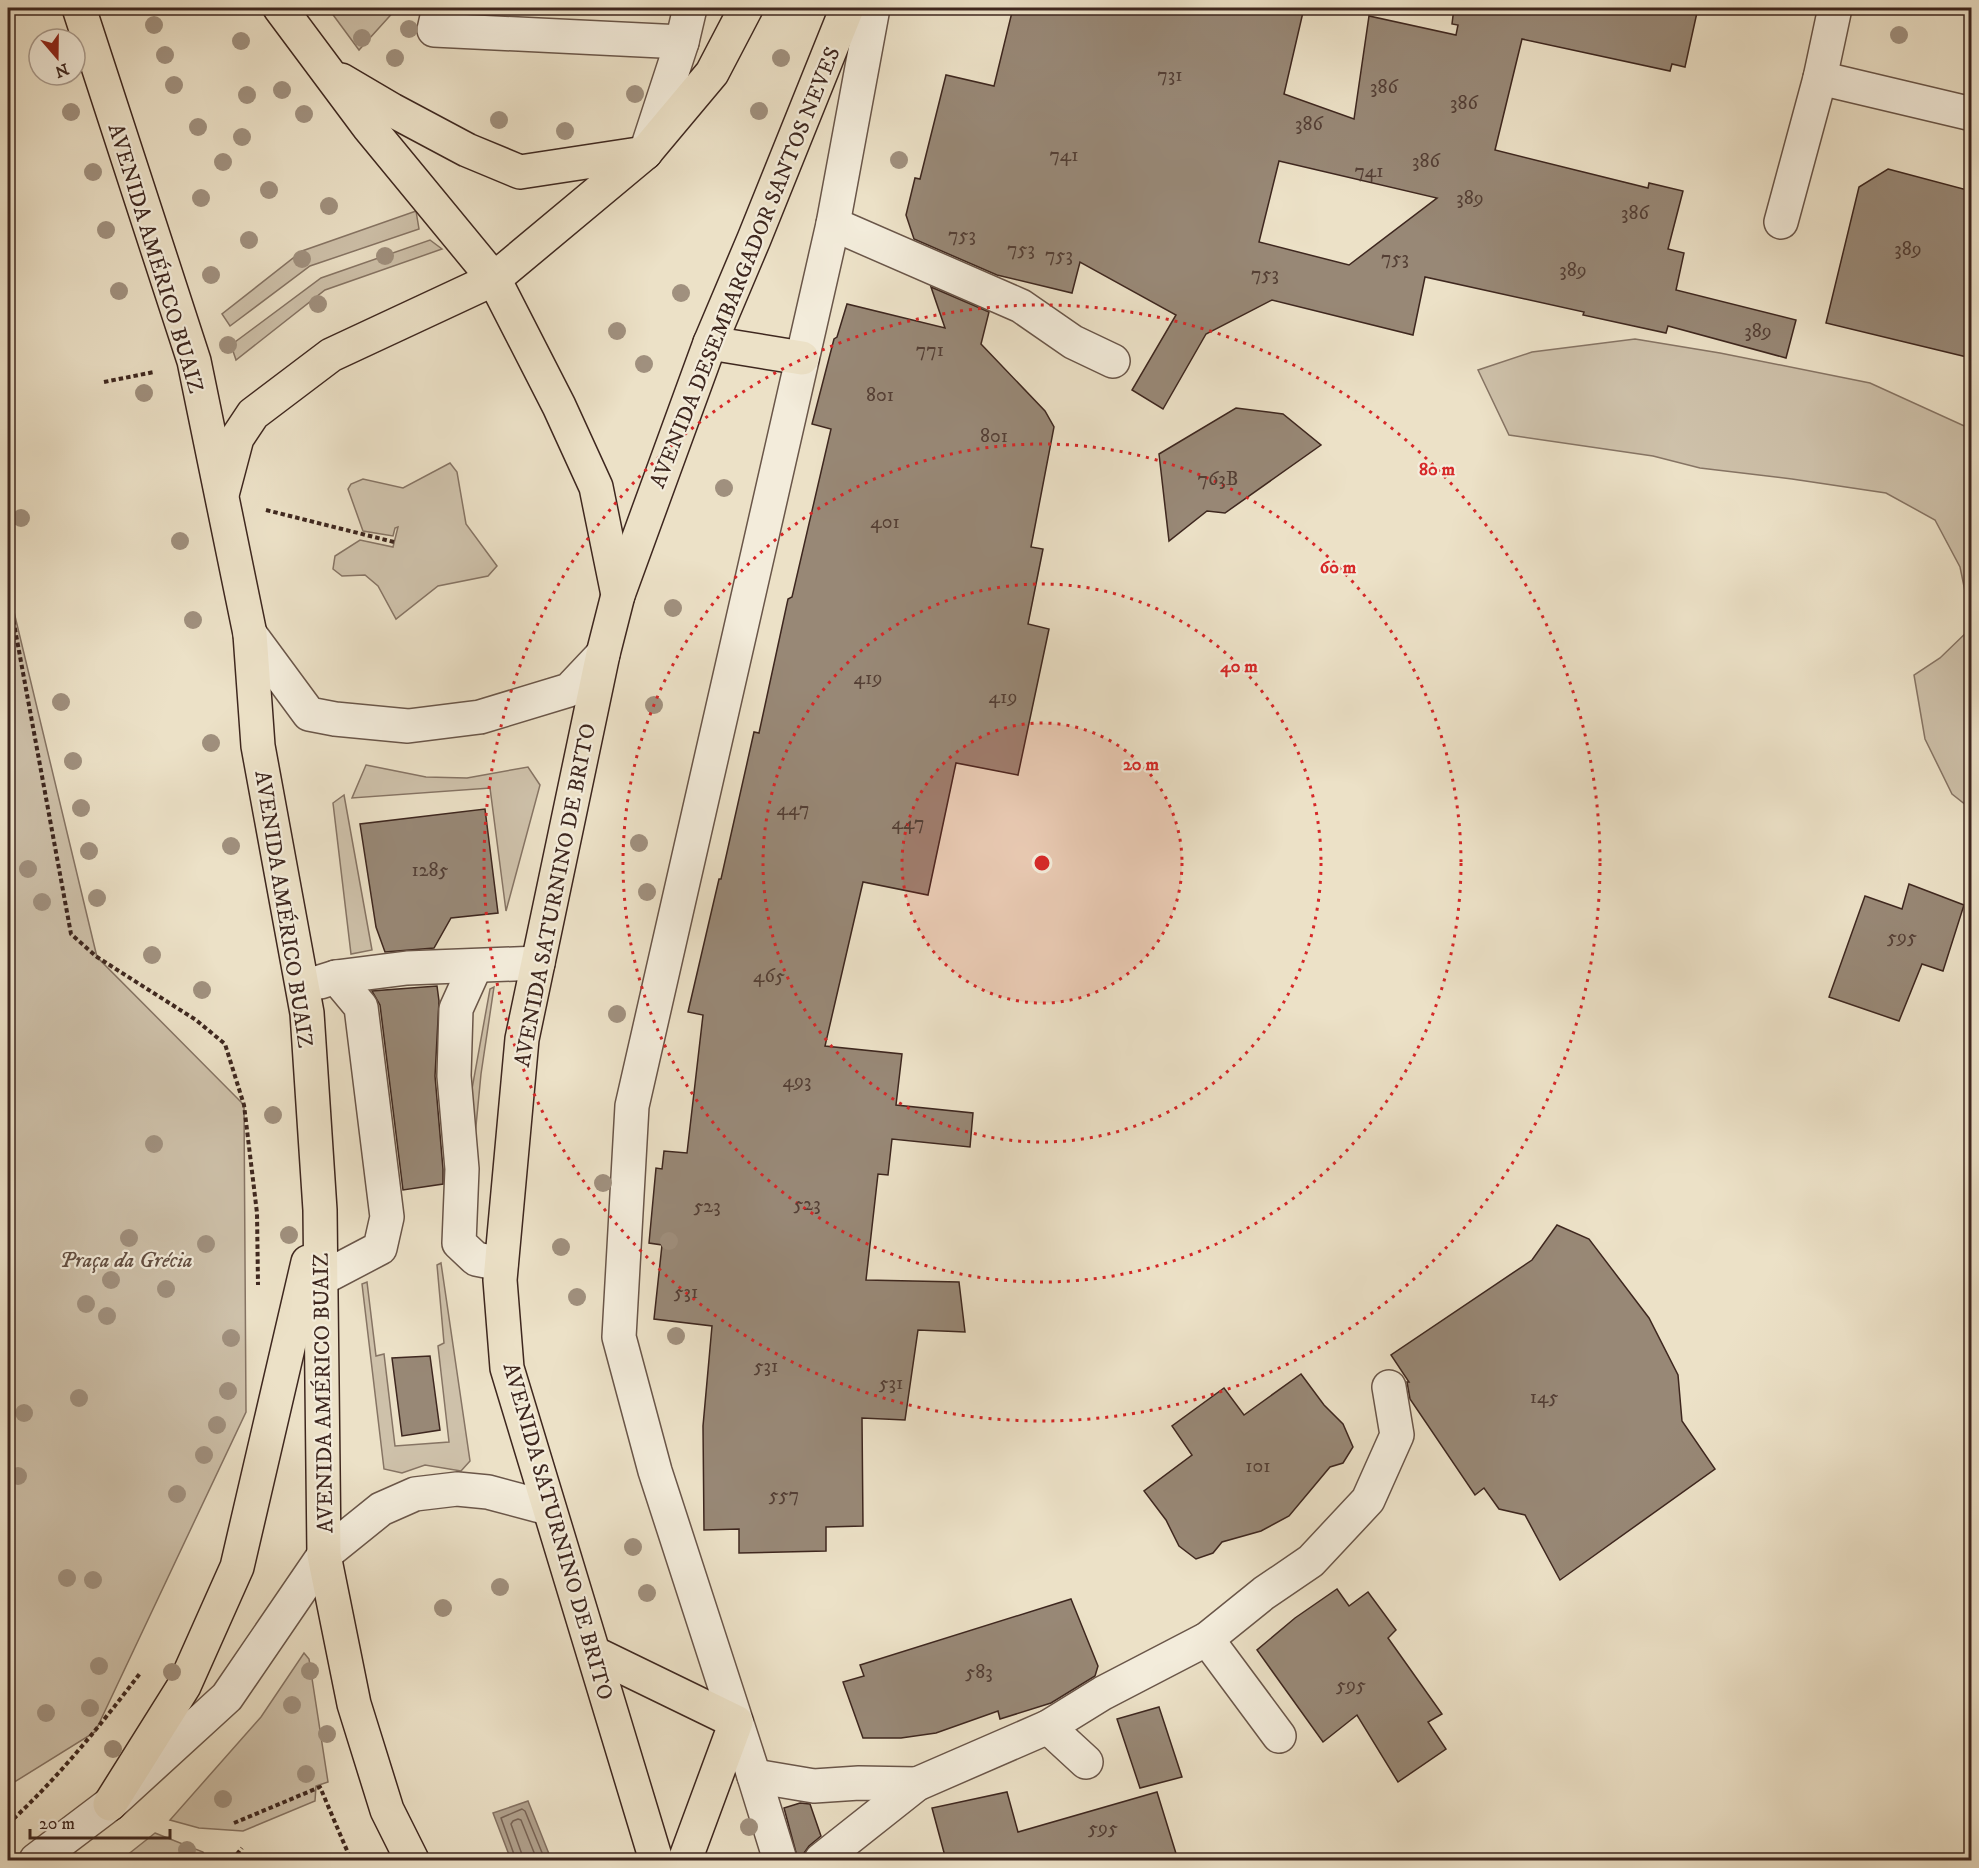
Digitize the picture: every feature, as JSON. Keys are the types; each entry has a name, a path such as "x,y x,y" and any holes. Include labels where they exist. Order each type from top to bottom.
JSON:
{"main road":[{"name":"AVENIDA AMÉRICO BUAIZ","path":"79,8 194,361 250,634 258,746 307,1013 320,1210 324,1555"},
{"path":"280,8 368,126 494,279 559,406 596,487 618,595"},
{"path":"221,499 237,438 253,414 331,356 494,279 645,153 712,73 746,8"},
{"name":"AVENIDA DESEMBARGADOR SANTOS NEVES","path":"618,595 710,343 847,8"},
{"path":"329,72 392,110 467,150 520,172 645,153"},
{"path":"710,343 802,358"},
{"name":"AVENIDA SATURNINO DE BRITO","path":"618,595 603,654 522,1039 500,1280 507,1368 656,1860"},
{"path":"110,1804 184,1686 237,1567 320,1210"},
{"path":"324,1555 354,1704 387,1810 412,1860"},
{"path":"594,1653 736,1722 685,1860"}],"street":[{"path":"439,8 434,30 682,42"},
{"path":"645,153 682,42 690,8"},
{"path":"780,1860 655,1471 620,1337 632,1106 833,224 873,8"},
{"path":"1781,222 1820,78 1835,8"},
{"path":"1820,78 1971,114"},
{"path":"833,224 1021,306 1073,342 1113,361"},
{"path":"250,634 309,714 335,719 408,726 480,717 569,690 603,654"},
{"path":"302,988 336,977 407,968 538,963"},
{"path":"476,967 456,1010 454,1076 462,1169 459,1243 476,1258 501,1264"},
{"path":"321,1279 380,1248 387,1217 361,1007 336,977"},
{"path":"821,1860 917,1784 1048,1727 1103,1693 1207,1639 1264,1593 1311,1561 1368,1500 1397,1435 1389,1387"},
{"path":"324,1555 381,1509 415,1494 457,1489 488,1492 548,1508"},
{"name":"AVENIDA AMÉRICO BUAIZ","path":"36,1860 110,1804 227,1697 324,1555"},
{"path":"1207,1639 1279,1736"},
{"path":"1048,1727 1086,1762"},
{"path":"754,1776 814,1786 859,1783 917,1784"}],"path":[{"path":"104,382 164,370"},
{"path":"8,405 14,403"},
{"path":"221,499 394,542"},
{"path":"8,591 71,934 97,957 196,1020 225,1044 244,1105 257,1213 258,1294"},
{"path":"8,1824 34,1800 95,1732 142,1670"},
{"path":"234,1823 320,1787 351,1860"},
{"path":"232,1860 242,1848"}],"green space":[{"path":"328,8 397,8 359,50"},
{"path":"416,211 419,229 310,266 230,326 222,314 302,251"},
{"path":"430,240 442,249 325,290 236,360 231,345 321,278"},
{"path":"1635,339 1720,353 1870,383 1971,429 1971,620 1960,567 1935,520 1886,493 1700,468 1653,456 1509,435 1478,370 1532,352"},
{"path":"450,463 457,472 466,524 497,566 488,576 438,586 396,619 378,586 365,575 342,576 333,569 335,556 360,540 393,547 398,527 395,528 393,536 363,531 348,489 351,484 363,479 403,488"},
{"name":"Praça da Grécia","path":"8,587 97,957 244,1105 246,1412 95,1732 8,1786"},
{"path":"1971,628 1971,809 1952,794 1925,739 1914,675 1940,658"},
{"path":"366,765 426,777 467,778 528,767 540,785 506,911 490,788 352,798"},
{"path":"344,795 372,950 351,954 333,803"},
{"path":"494,987 481,1074 470,1188 470,1100 490,989"},
{"path":"441,1263 470,1461 461,1471 425,1465 402,1473 384,1469 362,1284 367,1282 376,1356 384,1354 395,1446 449,1442 438,1346 444,1343 437,1265"},
{"path":"304,1653 309,1659 328,1782 316,1786 315,1801 243,1831 199,1828 170,1820 261,1717"},
{"path":"155,1833 203,1852 207,1860 121,1860"}],"water":[{"path":"528,1801 551,1859 511,1860 493,1813"}],"building":[{"path":"1013,8 1304,8 1284,94 1354,119 1369,16 1456,35 1458,25 1452,24 1454,8 1698,8 1685,67 1672,64 1670,71 1522,39 1495,150 1648,188 1649,183 1683,191 1668,249 1684,253 1676,290 1796,320 1786,358 1668,326 1666,333 1583,315 1584,312 1425,277 1413,335 1272,300 1206,334 1163,409 1132,390 1176,315 1080,262 1072,293 997,275 914,239 906,215 915,178 920,179 946,75 994,86","holes":["1279,161 1437,198 1349,265 1259,242"]},
{"path":"1888,169 1971,191 1971,358 1826,323 1859,187"},
{"path":"931,287 989,312 981,344 1045,411 1054,427 1031,547 1043,549 1028,624 1049,629 1018,775 956,763 928,895 863,882 825,1046 902,1054 896,1105 973,1113 970,1147 892,1139 888,1175 878,1174 866,1280 959,1282 965,1332 918,1330 905,1420 862,1418 863,1526 826,1527 826,1551 739,1553 739,1529 704,1530 703,1426 712,1326 654,1319 662,1245 649,1243 656,1168 662,1169 664,1151 687,1153 703,1015 688,1012 754,732 759,733 788,599 792,597 831,429 812,424 834,339 837,337 847,304 945,328"},
{"path":"1236,408 1283,414 1321,445 1225,513 1207,511 1169,541 1159,454"},
{"path":"485,809 498,913 451,918 434,948 385,952 376,927 360,824"},
{"path":"1909,884 1964,905 1943,971 1922,964 1899,1021 1829,997 1865,896 1902,909"},
{"path":"437,986 439,1001 435,1076 443,1184 403,1190 380,1005 372,991"},
{"path":"1557,1225 1589,1239 1649,1318 1678,1375 1682,1421 1715,1469 1560,1580 1525,1515 1499,1509 1484,1488 1475,1495 1410,1399 1407,1382 1409,1382 1391,1355 1532,1260"},
{"path":"430,1356 440,1430 402,1436 392,1358"},
{"path":"1301,1374 1324,1405 1343,1424 1353,1447 1343,1463 1330,1467 1289,1516 1261,1531 1222,1542 1213,1553 1196,1559 1179,1546 1166,1520 1144,1491 1192,1455 1172,1426 1224,1388 1244,1415"},
{"path":"1337,1589 1349,1606 1368,1592 1396,1630 1388,1638 1442,1714 1428,1722 1446,1749 1398,1782 1357,1715 1323,1742 1257,1650 1295,1618"},
{"path":"1071,1599 1098,1666 1095,1676 1051,1703 1000,1719 998,1711 936,1733 901,1738 863,1738 843,1682 864,1676 860,1665"},
{"path":"1159,1707 1182,1777 1140,1788 1117,1719"},
{"path":"1007,1792 1018,1832 1157,1792 1178,1860 946,1860 932,1808"},
{"path":"800,1803 810,1804 821,1836 809,1846 804,1853 803,1860 798,1860 784,1808"}]}
